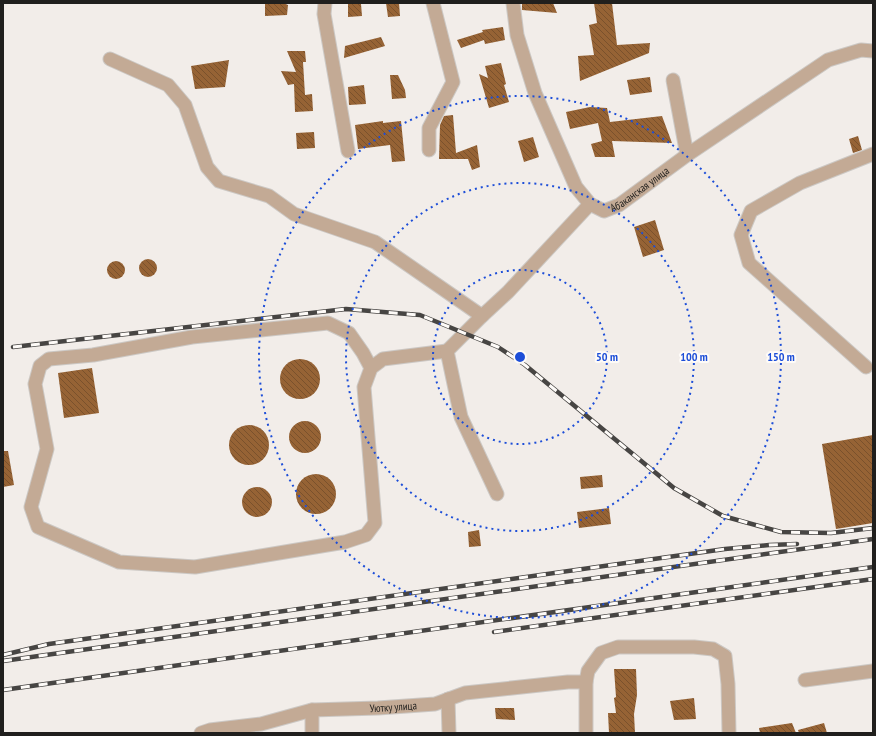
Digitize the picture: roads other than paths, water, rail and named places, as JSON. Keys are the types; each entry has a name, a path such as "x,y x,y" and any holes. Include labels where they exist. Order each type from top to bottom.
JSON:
{"street":[{"path":"325,3 324,14 348,151"},
{"path":"429,150 429,128 453,82 433,3"},
{"name":"Абаканская улица","path":"513,3 518,35 535,92 576,187 590,204 604,211 619,206 687,155 828,60 861,50 873,51"},
{"path":"110,59 168,85 185,106 207,167 219,181 270,196 294,214 375,242 482,316"},
{"path":"673,80 687,155"},
{"path":"866,367 749,262 741,236 751,211 800,183 873,154"},
{"path":"371,368 363,353 349,333 328,323 192,337 93,355 49,359 40,366 35,384 47,449 30,507 38,527 119,562 196,567 345,542 366,536 375,523 364,387 371,368 383,359 447,351 508,292 590,204"},
{"path":"447,351 461,417 497,494"},
{"path":"586,733 586,682 588,671 601,653 618,647 694,647 713,649 725,656 728,684 728,733"},
{"path":"805,680 873,671"},
{"name":"Уютку улица","path":"201,733 210,730 261,724 312,710 378,708 435,704 465,693 568,682 586,682"},
{"path":"448,699 449,733"},
{"path":"312,710 312,733"}],"railway":[{"path":"13,347 346,309 420,315 498,347 525,365 674,488 723,516 781,532 831,533 873,528"},
{"path":"3,661 873,539"},
{"path":"3,655 49,644 725,549 797,544"},
{"path":"3,690 873,567"},
{"path":"494,632 873,579"}]}
